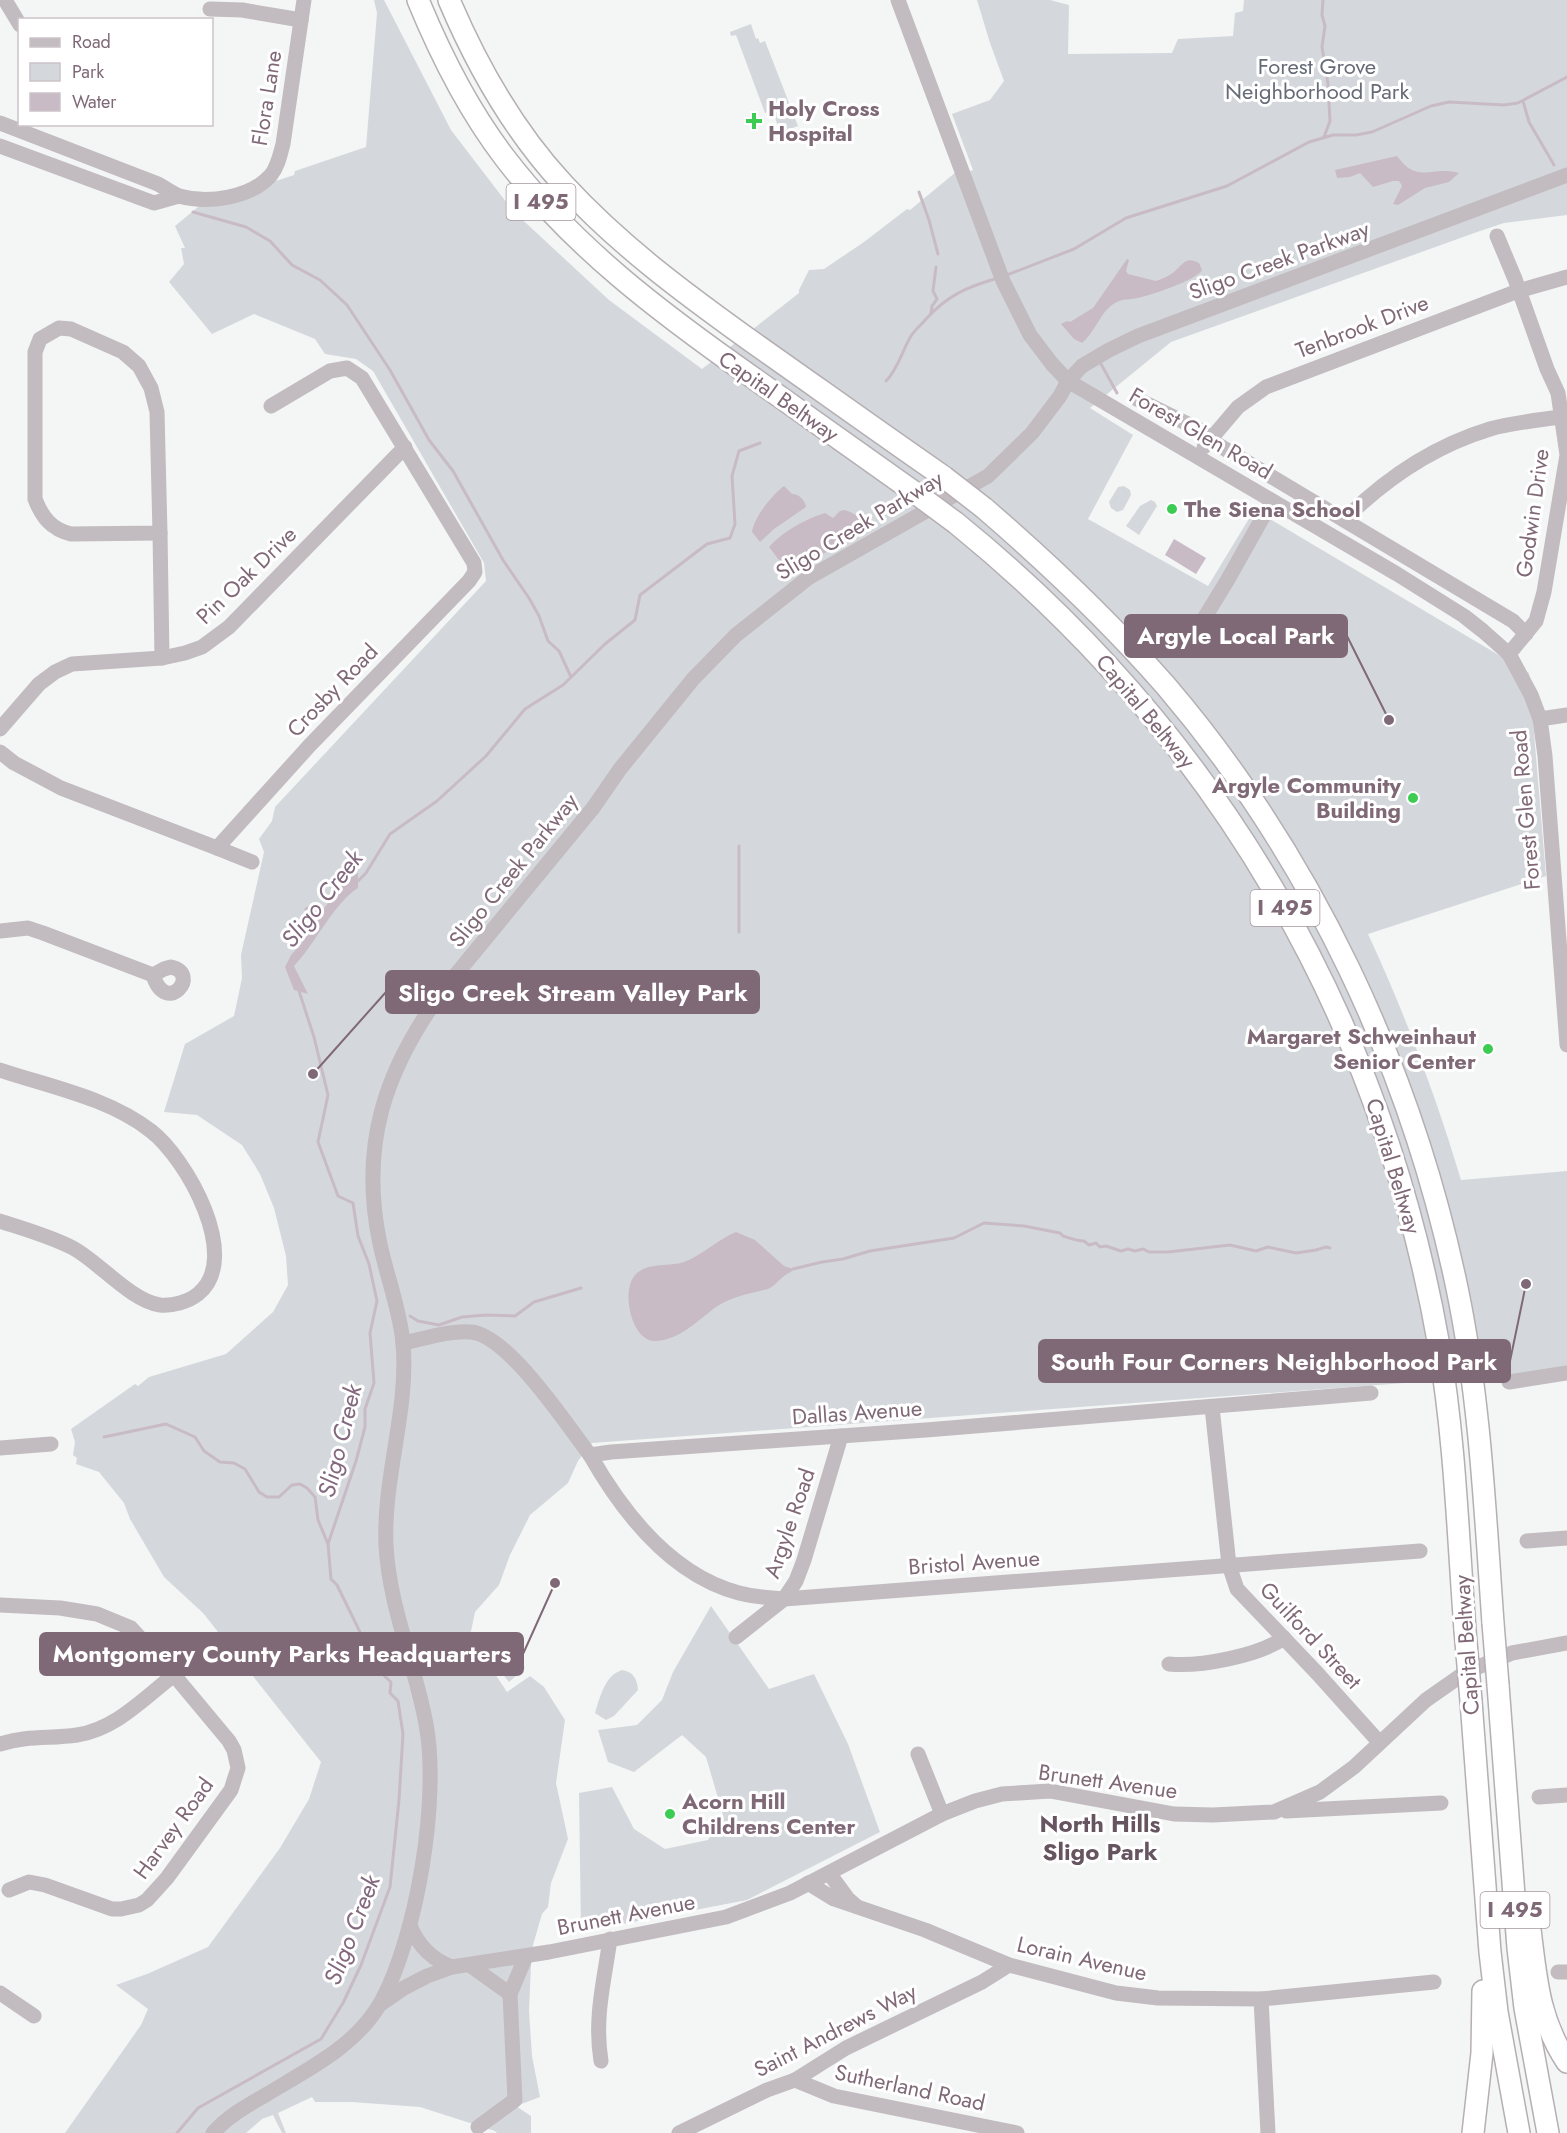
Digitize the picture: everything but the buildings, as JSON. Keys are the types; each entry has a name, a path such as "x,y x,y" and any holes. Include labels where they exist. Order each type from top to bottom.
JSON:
{"highway":[{"name":"Capital Beltway","path":"418,0 434,38 476,115 505,158 577,240 618,276 721,356 914,492 1003,561 1095,649 1181,750 1223,808 1275,890 1332,999 1378,1109 1397,1166 1430,1296 1440,1349 1449,1422 1497,2012 1518,2133"},
{"name":"Capital Beltway","path":"449,0 478,63 500,100 561,183 596,220 635,255 686,294 944,477 984,508 1064,579 1117,632 1167,688 1240,783 1276,838 1333,936 1358,987 1390,1063 1424,1159 1443,1225 1458,1290 1478,1419 1518,1948 1525,2008 1548,2133"},
{"path":"1498,1685 1542,2008 1549,2031 1567,2062"},
{"path":"1473,2133 1482,2053 1485,1885"}],"street":[{"path":"5,0 18,22"},
{"name":"Flora Lane","path":"179,195 210,199 232,197 253,190 270,175 278,163 284,144 303,0"},
{"name":"Forest Glen Road","path":"898,0 1000,275 1030,334 1052,364 1068,381 1397,574 1464,616 1509,654 1531,695 1539,719 1545,756 1567,1045"},
{"path":"210,9 242,10 301,20"},
{"path":"0,123 37,131 179,195"},
{"path":"33,158 37,131"},
{"path":"0,146 154,203 179,195"},
{"name":"Sligo Creek Parkway","path":"213,2133 241,2109 332,2055 367,2022 380,2005 394,1975 410,1926 426,1839 431,1767 425,1720 393,1594 386,1547 387,1499 403,1380 403,1343 372,1201 373,1162 381,1111 396,1067 421,1020 593,808 620,769 693,679 736,635 808,578 988,476 1032,433 1060,396 1068,381 1082,366 1108,350 1138,336 1567,175"},
{"name":"Godwin Drive","path":"1497,236 1558,393 1565,417 1567,455 1560,532 1536,621 1509,654"},
{"name":"Tenbrook Drive","path":"1197,456 1238,407 1266,387 1518,291 1567,277"},
{"path":"160,533 71,534 61,532 41,515 35,499 35,352 40,339 50,332 59,328 71,329 123,352 139,366 152,388 157,412 160,533 162,658"},
{"path":"271,406 330,371 347,368 362,378 405,447"},
{"name":"Forest Glen Road","path":"1137,399 1202,431 1210,440 1513,621 1526,634"},
{"path":"1344,520 1366,498 1403,470 1451,444 1491,429 1565,417"},
{"name":"Crosby Road","path":"217,848 310,745 469,581 474,572 474,563 405,447"},
{"name":"Pin Oak Drive","path":"0,729 39,684 72,664 162,658 202,647 229,627 405,447"},
{"path":"1186,648 1272,501"},
{"path":"1539,719 1567,715"},
{"path":"0,752 14,763 61,788 252,862"},
{"path":"0,931 28,928 153,975"},
{"path":"0,1070 95,1101 122,1112 153,1132 181,1162 200,1196 216,1249 214,1268 204,1288 190,1299 180,1303 160,1305 144,1300 75,1249 0,1221"},
{"path":"403,1343 472,1332 492,1340 507,1351 590,1455"},
{"path":"1509,1382 1567,1373"},
{"name":"Dallas Avenue","path":"590,1455 1371,1394"},
{"name":"Guilford Street","path":"1212,1407 1229,1565 1238,1589 1379,1742"},
{"name":"Argyle Road","path":"736,1637 784,1599 796,1581 841,1436"},
{"path":"0,1448 51,1444"},
{"name":"Bristol Avenue","path":"590,1455 607,1485 649,1536 669,1556 719,1586 739,1593 784,1599 1420,1551"},
{"path":"1527,1541 1567,1538"},
{"name":"Harvey Road","path":"0,1605 60,1608 97,1614 125,1625 137,1633 230,1741 238,1768 231,1790 167,1878 147,1900 139,1905 121,1910 112,1909 45,1885 29,1882 9,1890"},
{"path":"1168,1664 1183,1666 1256,1652 1271,1647 1284,1638"},
{"name":"Brunett Avenue","path":"380,2005 404,1988 452,1967 471,1966 526,1956 726,1917 790,1893 942,1814 984,1798 1002,1794 1050,1791 1174,1814 1274,1812 1320,1792 1354,1767 1426,1700 1466,1672 1512,1653 1567,1643"},
{"path":"0,1744 20,1738 77,1735 105,1728 121,1718 174,1675"},
{"path":"918,1754 942,1814"},
{"path":"1539,1797 1567,1795"},
{"path":"1274,1812 1441,1803"},
{"path":"829,1873 848,1899 858,1908"},
{"name":"Lorain Avenue","path":"808,1883 834,1899 926,1930 1009,1965 1072,1983 1137,1996 1200,2000 1261,1999 1434,1982"},
{"path":"410,1926 426,1952 438,1962 452,1967"},
{"path":"601,2061 597,2038 598,2020 610,1940"},
{"path":"478,2127 515,2100 510,1994 526,1956"},
{"name":"Saint Andrews Way","path":"679,2133 767,2090 795,2080 846,2048 982,1982 1009,1965"},
{"path":"471,1966 510,1994"},
{"path":"0,1993 34,2016"},
{"path":"1261,1999 1268,2133"},
{"name":"Sutherland Road","path":"795,2080 834,2096 1017,2133"}],"green space":[{"name":"Forest Grove Neighborhood Park","path":"374,0 384,0 451,130 513,211 609,300 702,369 799,293 809,270 824,269 907,209 910,210 956,172 958,177 973,170 952,114 990,100 1004,81 977,0 1050,0 1069,5 1068,54 1172,53 1178,39 1233,36 1235,13 1243,11 1244,0 1567,0 1567,215 1504,223 1171,342 1090,408 1133,435 1088,519 1208,586 1250,517 1248,506 1529,673 1546,876 1368,934 1419,1056 1461,1180 1567,1171 1567,1371 592,1443 578,1461 568,1483 530,1515 510,1555 499,1585 475,1612 470,1636 507,1692 530,1676 544,1687 565,1720 556,1783 568,1839 551,1883 548,1907 542,1914 533,1945 531,1965 529,2011 532,2056 540,2097 516,2106 531,2116 531,2133 497,2133 420,2107 315,2102 312,2097 278,2113 286,2133 282,2133 273,2115 262,2119 246,2133 65,2133 141,2025 148,2009 116,1985 208,1947 280,1848 309,1799 321,1762 203,1613 164,1577 130,1519 124,1503 99,1472 76,1464 77,1458 73,1455 75,1442 71,1429 135,1384 138,1386 149,1377 226,1354 273,1312 288,1285 286,1256 274,1208 260,1174 242,1145 197,1115 164,1112 185,1044 234,1016 242,978 241,955 264,852 259,839 272,821 275,807 486,581 484,563 373,371 356,359 325,354 315,339 254,314 212,334 169,282 184,264 181,248 185,248 175,226 198,207 294,175 295,171 366,147 377,13"},
{"path":"751,24 756,39 758,38 760,43 765,41 798,126 787,130 784,127 779,129 773,112 765,113 736,35 731,36 730,32"},
{"path":"1124,486 1130,490 1131,495 1123,510 1117,512 1111,508 1109,502 1118,487"},
{"path":"1151,500 1157,506 1139,535 1126,526 1140,506"},
{"path":"711,1606 769,1689 814,1674 848,1744 880,1832 747,1900 581,1932 579,1793 612,1787 634,1829 665,1849 708,1840 723,1815 706,1757 682,1735 634,1772 608,1762 598,1730 637,1725 662,1700 673,1672"},
{"path":"503,1640 525,1668 509,1682 486,1654"},
{"path":"622,1670 634,1677 638,1690 614,1716 606,1720 595,1713 599,1700 607,1682"}],"water":[{"path":"1397,156 1405,165 1418,172 1459,173 1449,182 1425,188 1398,205 1393,204 1402,186 1399,181 1373,187 1360,173 1337,178 1335,170"},
{"path":"1127,259 1129,260 1126,271 1128,274 1156,281 1170,275 1182,264 1191,260 1199,263 1202,270 1192,278 1173,287 1115,303 1105,311 1082,343 1074,339 1061,324 1070,322 1093,308"},
{"path":"784,486 792,494 801,498 806,507 774,529 760,542 752,532 753,526 769,501"},
{"path":"844,510 858,517 864,530 855,534 846,531 835,546 820,556 790,569 782,564 769,547 780,536 802,522 825,513 833,518"},
{"path":"1174,539 1206,558 1196,574 1165,555"},
{"path":"358,873 358,888 341,903 294,966 308,994 294,990 285,967 291,955 303,942 299,937 313,922 304,909 308,906 321,912 348,879"},
{"path":"736,1232 755,1240 784,1266 793,1269 791,1272 768,1289 741,1296 716,1307 673,1337 656,1341 647,1339 640,1333 634,1325 629,1302 631,1281 636,1274 653,1266 684,1262"}],"waterway":[{"path":"1323,0 1322,15 1325,26 1322,47 1328,84 1330,121 1324,137"},
{"path":"1007,275 1074,249 1126,218 1227,186 1309,142 1333,135 1372,132 1431,106 1449,102 1504,105 1518,103 1567,77"},
{"path":"1523,101 1529,122 1554,165"},
{"path":"919,192 938,254"},
{"path":"193,212 246,227 270,241 292,265 320,280 347,305 390,370 429,440 453,471 503,560 529,598 539,616 548,641 559,651 571,677"},
{"path":"931,313 932,306 937,299 933,291 936,267"},
{"path":"886,381 897,365 911,336 934,311 959,293 998,278"},
{"path":"1101,364 1117,393"},
{"name":"Sligo Creek","path":"358,881 366,873 390,834 437,801 486,756 525,709 563,685 605,644 635,620 640,595 707,544 730,538 735,524 732,476 739,451 760,443"},
{"path":"739,846 739,932"},
{"name":"Sligo Creek","path":"177,2133 198,2108 321,2039 343,2003 361,1965 390,1887 403,1734 398,1701 390,1693 391,1682 379,1671 337,1585 331,1579 328,1544 356,1461 365,1427 365,1409 374,1383 370,1333 377,1301 369,1264 358,1236 353,1203 338,1196 318,1142 328,1095 314,1037 298,988"},
{"path":"793,1269 870,1251 954,1238 984,1223 1024,1226 1060,1233 1089,1245 1096,1243 1100,1247 1106,1246 1121,1251 1143,1249 1149,1252 1168,1252 1230,1245 1256,1251 1268,1247 1296,1253 1330,1248"},
{"path":"410,1316 418,1321 439,1325 462,1317 515,1316 534,1302 581,1288"},
{"path":"104,1437 166,1424 195,1437 204,1451 220,1462 234,1463 245,1469 259,1492 267,1497 279,1497 292,1485 300,1484 315,1497 318,1520 328,1544"}],"place":[{"name":"Holy Cross Hospital","path":"754,121"},
{"name":"The Siena School","path":"1172,509"},
{"name":"Argyle Local Park","path":"1389,720"},
{"name":"Argyle Community Building","path":"1413,798"},
{"name":"Margaret Schweinhaut Senior Center","path":"1488,1049"},
{"name":"Sligo Creek Stream Valley Park","path":"313,1074"},
{"name":"South Four Corners Neighborhood Park","path":"1526,1284"},
{"name":"Montgomery County Parks Headquarters","path":"555,1583"},
{"name":"Acorn Hill Childrens Center","path":"670,1814"}],"district":[{"name":"North Hills Sligo Park","path":"1100,1838"}]}
